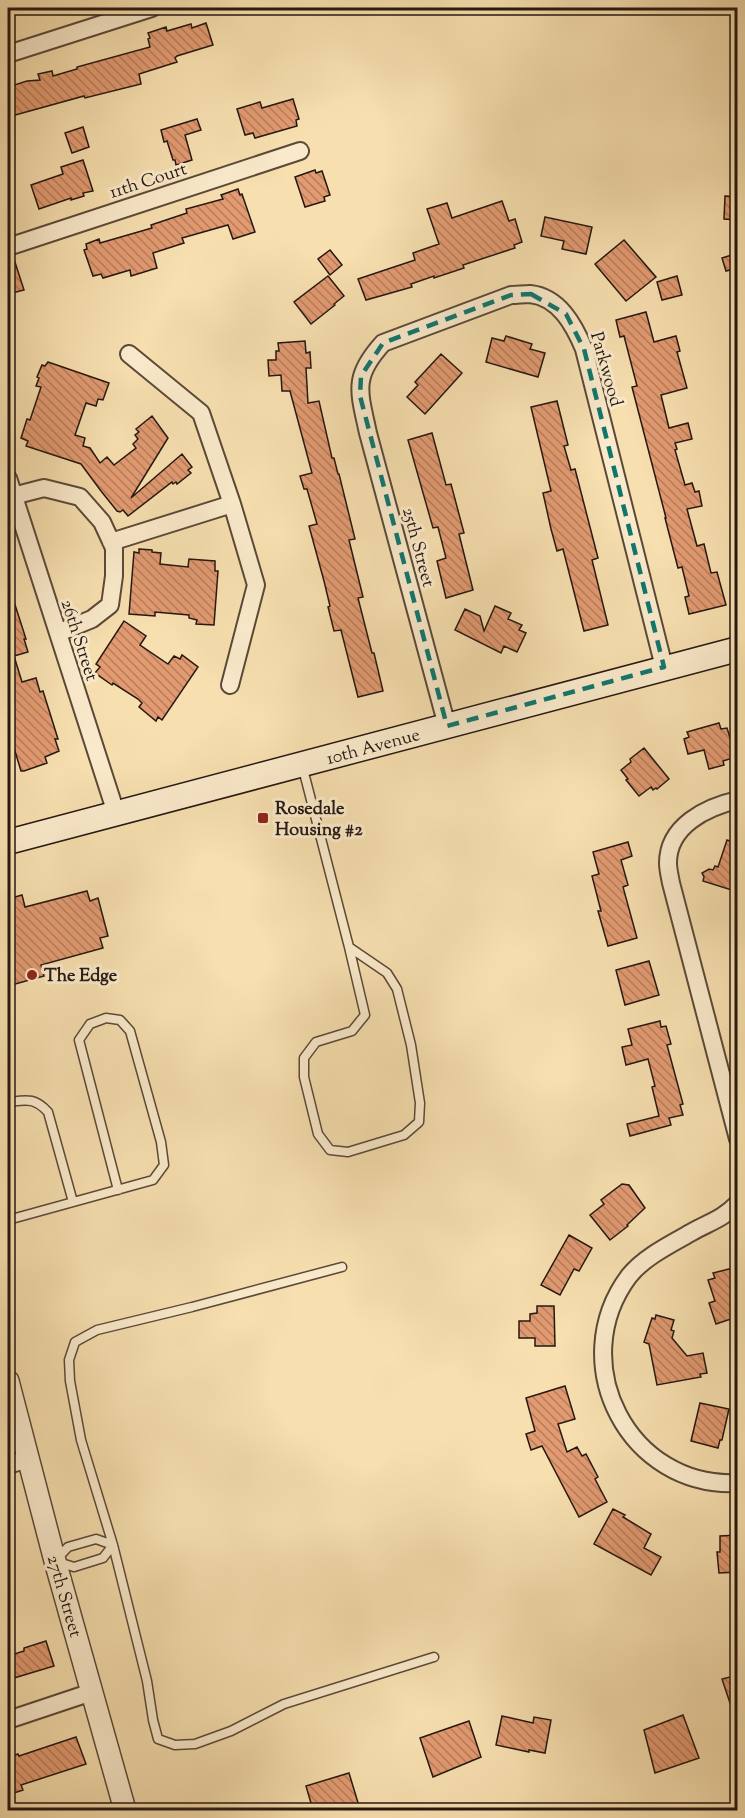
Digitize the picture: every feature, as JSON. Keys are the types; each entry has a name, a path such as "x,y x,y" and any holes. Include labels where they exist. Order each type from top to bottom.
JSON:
{"main road":[{"name":"10th Avenue","path":"8,842 738,649"}],"street":[{"path":"8,54 152,8"},
{"name":"11th Court","path":"8,247 300,151"},
{"name":"Parkwood","path":"361,376 369,358 383,343 511,295 531,294 550,301 566,314 577,330 584,349 664,668"},
{"path":"129,354 201,413 232,504 256,585 230,685"},
{"name":"25th Street","path":"361,376 360,396 368,433 447,726"},
{"name":"26th Street","path":"8,478 13,496 14,523 58,633 116,813"},
{"path":"13,496 44,488 80,497 102,522 114,548 114,576 110,605 92,619 58,633"},
{"path":"111,542 232,504"},
{"path":"738,800 714,806 697,815 682,828 672,844 668,863 671,883 738,1139"},
{"path":"738,1203 728,1214 693,1231 644,1261 630,1275 611,1309 606,1327 604,1365 606,1384 612,1403 631,1436 644,1450 676,1471 694,1478 738,1482"},
{"name":"27th Street","path":"8,1381 55,1561 125,1810"},
{"path":"8,1466 28,1459"},
{"path":"8,1720 92,1692"}],"lane":[{"path":"302,764 365,1015 352,1031 315,1042 304,1058 304,1077 318,1134 330,1150 348,1152 404,1135 418,1122 420,1103 411,1045 397,989 387,973 349,947"},
{"path":"8,1220 118,1190 153,1180 164,1165 161,1142 130,1031 120,1020 106,1018 90,1024 79,1040 118,1190"},
{"path":"8,1101 29,1099 40,1103 48,1112 73,1202"},
{"path":"342,1267 97,1330 75,1342 69,1360 70,1382 81,1440 113,1545 158,1739 175,1745 195,1744 231,1731 284,1704 434,1658"},
{"path":"96,1539 113,1545 102,1557 74,1567 55,1561 68,1547 96,1539"}],"highlighted area":[{"path":"531,294 566,314 584,349 664,667 447,726 360,396 361,376 383,343 511,295"}],"building":[{"path":"206,23 213,45 177,56 175,58 177,62 139,74 141,84 85,98 84,96 8,117 8,87 27,81 40,80 38,74 52,71 53,76 150,47 148,33 166,27 167,31 191,24 192,28"},
{"path":"293,99 299,119 296,120 297,126 255,138 253,133 245,135 237,109 260,102 262,108"},
{"path":"197,119 201,130 185,135 192,160 176,165 167,141 164,142 161,130"},
{"path":"83,127 89,147 72,153 65,133"},
{"path":"83,160 93,191 83,193 84,196 39,209 31,185 63,174 61,167"},
{"path":"315,170 316,173 322,171 330,195 324,197 325,201 305,207 295,177"},
{"path":"238,189 240,195 242,194 255,232 233,239 228,225 182,238 184,243 153,253 157,268 131,276 130,270 103,278 101,274 93,276 84,250 87,249 86,244 99,239 100,243 152,228 151,225 187,213 186,209 223,199 221,195"},
{"path":"725,196 738,197 738,220 724,219"},
{"path":"502,201 509,221 515,219 522,242 514,245 515,248 463,265 464,268 411,284 412,287 366,300 358,279 415,260 413,253 439,244 427,209 447,203 452,218"},
{"path":"545,217 592,227 586,254 562,249 564,241 541,236"},
{"path":"624,240 656,277 626,301 595,264"},
{"path":"330,250 342,265 330,275 318,259"},
{"path":"738,253 738,268 726,271 722,258"},
{"path":"13,256 24,290 8,294 8,257"},
{"path":"328,276 344,296 311,324 294,302"},
{"path":"677,276 682,295 662,300 657,282"},
{"path":"646,312 654,342 676,336 680,351 677,352 687,388 661,395 669,428 688,423 692,439 675,443 677,449 675,450 685,485 692,483 695,492 699,491 702,506 687,509 697,546 704,544 711,573 717,572 726,605 689,614 685,597 689,596 682,567 678,568 632,387 637,386 624,336 620,337 616,320"},
{"path":"506,336 532,344 530,349 545,353 538,377 486,362 492,338 504,341"},
{"path":"305,341 306,353 310,352 311,368 306,368 308,403 319,401 332,458 334,458 339,474 355,539 349,540 363,597 358,598 383,691 358,697 341,630 334,631 328,607 330,606 309,526 317,524 307,489 304,489 300,476 312,473 290,391 282,391 281,375 269,376 268,360 276,360 276,351 279,351 278,343"},
{"path":"441,354 462,373 425,414 407,397 418,385 415,382"},
{"path":"48,362 109,383 103,400 98,399 96,406 86,403 75,435 85,438 83,446 90,448 100,463 107,457 114,465 136,448 133,444 138,439 135,435 139,432 136,429 152,416 168,438 131,498 182,454 192,467 188,470 191,473 177,484 172,482 128,516 123,510 117,511 81,464 26,446 28,441 21,438 27,419 30,420 41,387 36,386 39,378 37,377 42,365 45,366"},
{"path":"557,401 568,445 564,446 571,470 575,469 598,558 592,560 608,625 584,631 563,549 557,551 551,529 543,493 551,491 531,407"},
{"path":"432,433 446,485 451,484 464,533 459,534 473,590 446,598 437,561 446,558 438,527 433,528 408,440"},
{"path":"139,549 161,553 160,564 188,567 189,559 215,561 215,571 218,571 214,625 196,624 197,620 189,618 189,615 155,612 155,616 129,614 134,552 139,553"},
{"path":"10,589 28,652 14,656 22,682 36,678 40,692 43,691 58,739 55,739 59,751 45,757 47,763 24,771 21,771 8,728 8,590"},
{"path":"495,606 511,613 508,619 522,625 519,630 526,633 517,652 504,646 501,653 455,630 465,609 480,616 484,631"},
{"path":"124,621 146,636 140,645 168,664 174,656 180,659 182,655 198,667 162,720 158,717 156,721 139,707 142,703 138,699 95,673 100,667 96,664"},
{"path":"719,723 721,729 727,728 736,757 723,761 724,765 709,769 704,750 688,754 684,739 689,737 687,732"},
{"path":"644,748 669,779 657,789 653,790 651,787 639,796 621,770"},
{"path":"727,840 738,844 738,892 703,881 702,873 709,869 713,870 715,866 718,867"},
{"path":"628,842 632,856 621,860 628,885 623,887 637,938 608,946 598,911 601,911 592,876 599,874 593,852"},
{"name":"The Edge","path":"87,891 90,901 98,898 108,936 100,938 103,948 41,965 44,976 8,986 8,899 22,895 25,907"},
{"path":"649,961 659,995 625,1005 616,970"},
{"path":"660,1021 661,1027 666,1026 671,1044 667,1045 683,1104 680,1105 683,1115 669,1118 671,1125 630,1136 627,1124 659,1116 648,1059 626,1065 622,1047 632,1045 628,1029"},
{"path":"622,1184 629,1185 645,1208 628,1226 610,1240 590,1215 604,1204 601,1200"},
{"path":"569,1235 592,1248 579,1271 574,1269 560,1295 541,1285"},
{"path":"737,1267 737,1317 716,1324 709,1303 715,1301 708,1280 715,1278 713,1273"},
{"path":"537,1306 554,1306 555,1346 535,1346 535,1338 519,1338 519,1321 530,1321 530,1314 537,1313"},
{"path":"656,1315 674,1320 671,1330 674,1331 672,1338 687,1356 703,1353 707,1373 700,1374 701,1377 657,1385 649,1344 644,1342 652,1318 655,1319"},
{"path":"565,1386 575,1419 558,1424 567,1452 577,1447 582,1456 586,1454 607,1502 579,1517 542,1446 531,1450 526,1434 535,1431 526,1398"},
{"path":"700,1403 729,1409 718,1448 691,1441"},
{"path":"613,1509 651,1534 644,1548 661,1557 651,1575 594,1544"},
{"path":"738,1535 738,1572 719,1573 717,1552 720,1552 720,1536"},
{"path":"46,1641 54,1666 14,1678 8,1656"},
{"path":"738,1675 738,1717 735,1718 722,1679"},
{"path":"683,1715 699,1758 655,1773 644,1730"},
{"path":"502,1716 533,1723 534,1717 551,1720 545,1753 496,1745"},
{"path":"469,1721 481,1757 433,1777 420,1738"},
{"path":"76,1737 86,1764 21,1785 23,1790 8,1795 8,1752 10,1751 12,1756 18,1754 19,1756"},
{"path":"349,1773 359,1806 345,1810 313,1810 306,1786"}],"place":[{"name":"Rosedale Housing #2","path":"263,818"},
{"name":"The Edge","path":"32,975"}]}
